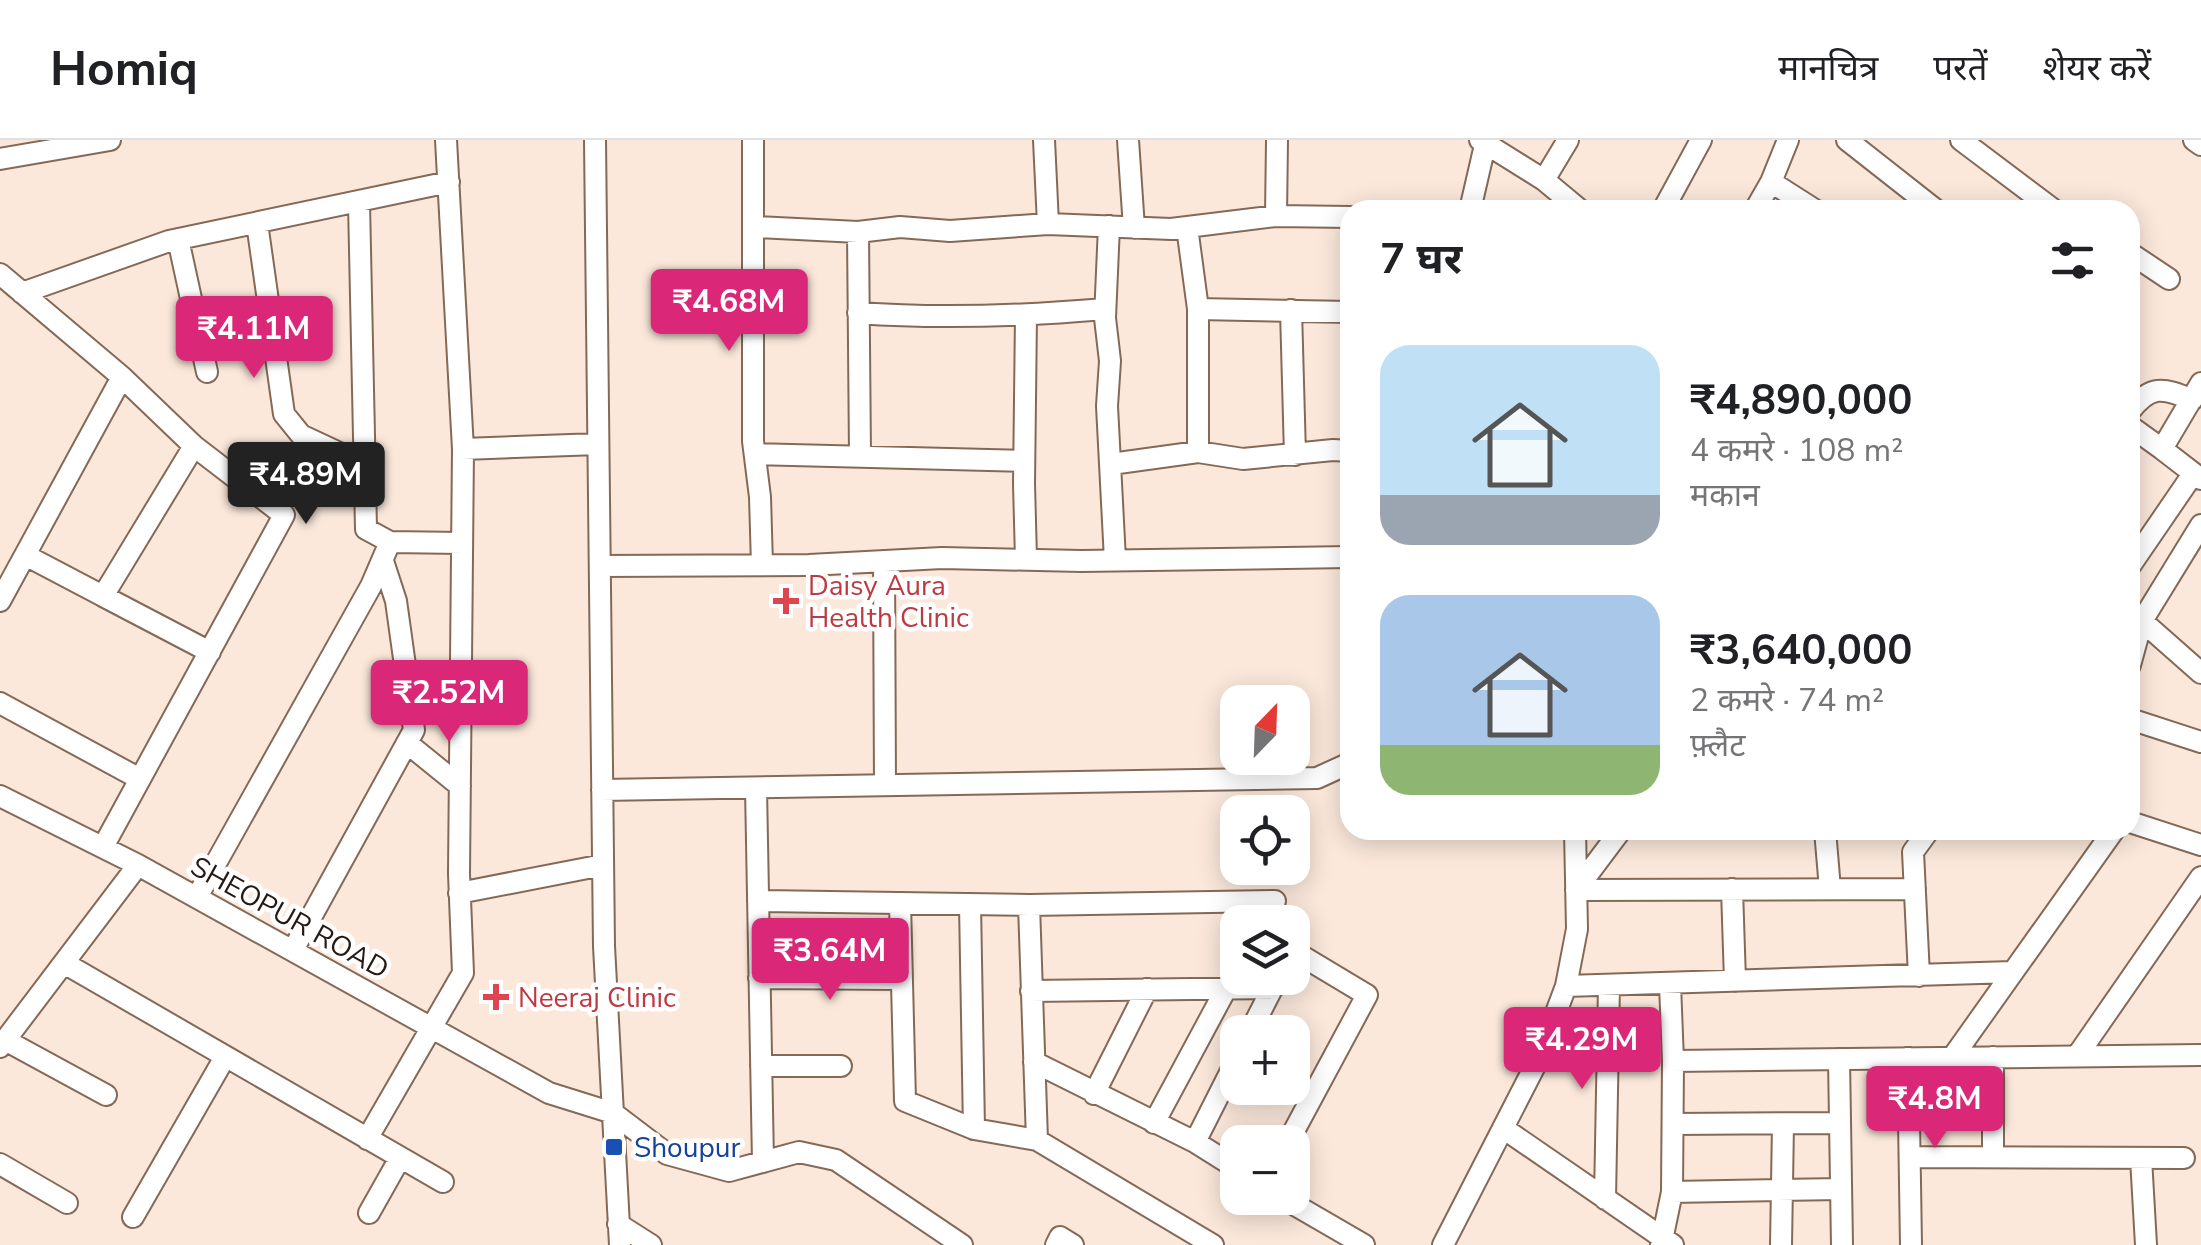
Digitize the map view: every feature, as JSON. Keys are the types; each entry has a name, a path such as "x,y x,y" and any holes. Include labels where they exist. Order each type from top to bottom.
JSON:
{"street":[{"path":"0,159 110,140"},
{"path":"367,1139 463,973 459,893 464,449 446,140"},
{"path":"595,140 603,866 619,1234 651,1245"},
{"path":"753,140 755,454 762,565"},
{"path":"1044,140 1048,224"},
{"path":"1128,140 1134,228"},
{"path":"1276,216 1277,140"},
{"path":"1472,200 1482,143 1554,194 1568,140"},
{"path":"1668,200 1701,140"},
{"path":"1761,200 1788,140"},
{"path":"1848,140 1923,200"},
{"path":"1961,140 2041,200"},
{"path":"2194,140 2201,145"},
{"path":"22,293 178,239 448,182"},
{"path":"1772,182 1800,200"},
{"path":"293,950 414,730 387,552 366,528 359,203"},
{"path":"755,228 858,232 900,227 950,231 1048,224 1187,227 1276,216 1340,217"},
{"path":"257,223 284,414 302,435 363,464"},
{"path":"1108,226 1107,406 1115,560"},
{"path":"1187,227 1198,309 1198,452"},
{"path":"858,232 860,455"},
{"path":"178,239 208,372"},
{"path":"2140,259 2169,279"},
{"path":"0,274 122,376 194,446 284,516 103,847"},
{"path":"858,313 918,317 1026,315 1106,308"},
{"path":"1198,309 1340,312"},
{"path":"1291,310 1295,454"},
{"path":"1026,315 1026,560"},
{"path":"0,601 122,376"},
{"path":"2140,399 2159,390 2196,392 2162,449"},
{"path":"2140,433 2197,476 2140,553"},
{"path":"464,449 598,444"},
{"path":"103,596 194,446"},
{"path":"1111,464 1198,452 1243,459 1340,452"},
{"path":"755,454 1024,461"},
{"path":"2140,613 2201,525"},
{"path":"387,552 462,543"},
{"path":"197,897 387,552"},
{"path":"25,555 210,652"},
{"path":"600,566 942,558 1340,557"},
{"path":"884,561 885,786"},
{"path":"2140,622 2201,674"},
{"path":"0,703 140,780"},
{"path":"2140,721 2201,742"},
{"path":"407,743 460,786"},
{"path":"602,790 1317,778 1340,768"},
{"path":"756,788 762,1162"},
{"name":"SHEOPUR ROAD","path":"0,796 138,864 550,1092 613,1113 668,1154 729,1172 799,1152 836,1160 962,1245"},
{"path":"2140,825 2201,844"},
{"path":"1443,1245 1539,1058 1566,986 1576,928 1575,840"},
{"path":"1576,890 1614,840"},
{"path":"1826,840 1830,889"},
{"path":"1919,976 1913,852 1921,840"},
{"path":"1952,1058 2107,840"},
{"path":"106,1095 3,1043 138,864"},
{"path":"459,893 603,866"},
{"path":"2077,1056 2201,877"},
{"path":"1732,889 1735,981"},
{"path":"1576,890 1915,889"},
{"path":"758,901 1029,905 1275,901"},
{"path":"900,903 904,1101 974,1129 1037,1140 1213,1245"},
{"path":"970,904 974,1129"},
{"path":"1029,905 1037,1140"},
{"path":"1297,1125 1366,995 1310,961"},
{"path":"64,962 443,1182"},
{"path":"1566,986 2012,972"},
{"path":"760,978 900,979"},
{"path":"1504,1128 1666,1243 1672,1192 1674,1062 1670,984"},
{"path":"1606,1199 1609,985"},
{"path":"1031,992 1220,987"},
{"path":"1094,1094 1147,989"},
{"path":"1154,1123 1223,995"},
{"path":"1674,1062 2077,1056 2198,1049"},
{"path":"133,1217 225,1057"},
{"path":"1993,1157 1994,1057"},
{"path":"1908,1058 1911,1245"},
{"path":"1838,1060 1842,1245"},
{"path":"1034,1062 1220,1158"},
{"path":"761,1066 840,1066"},
{"path":"1194,1142 1220,1092"},
{"path":"1672,1124 1840,1124"},
{"path":"1780,1245 1783,1124"},
{"path":"1910,1157 2184,1158"},
{"path":"369,1213 400,1158"},
{"path":"2141,1158 2146,1245"},
{"path":"0,1164 67,1203"},
{"path":"1672,1192 1841,1189"},
{"path":"1310,1213 1364,1245"},
{"path":"1056,1245 1060,1237 1073,1245"}],"place":[{"name":"Daisy Aura Health Clinic","path":"786,601"},
{"name":"Neeraj Clinic","path":"496,997"},
{"name":"Shoupur","path":"614,1147"}]}
